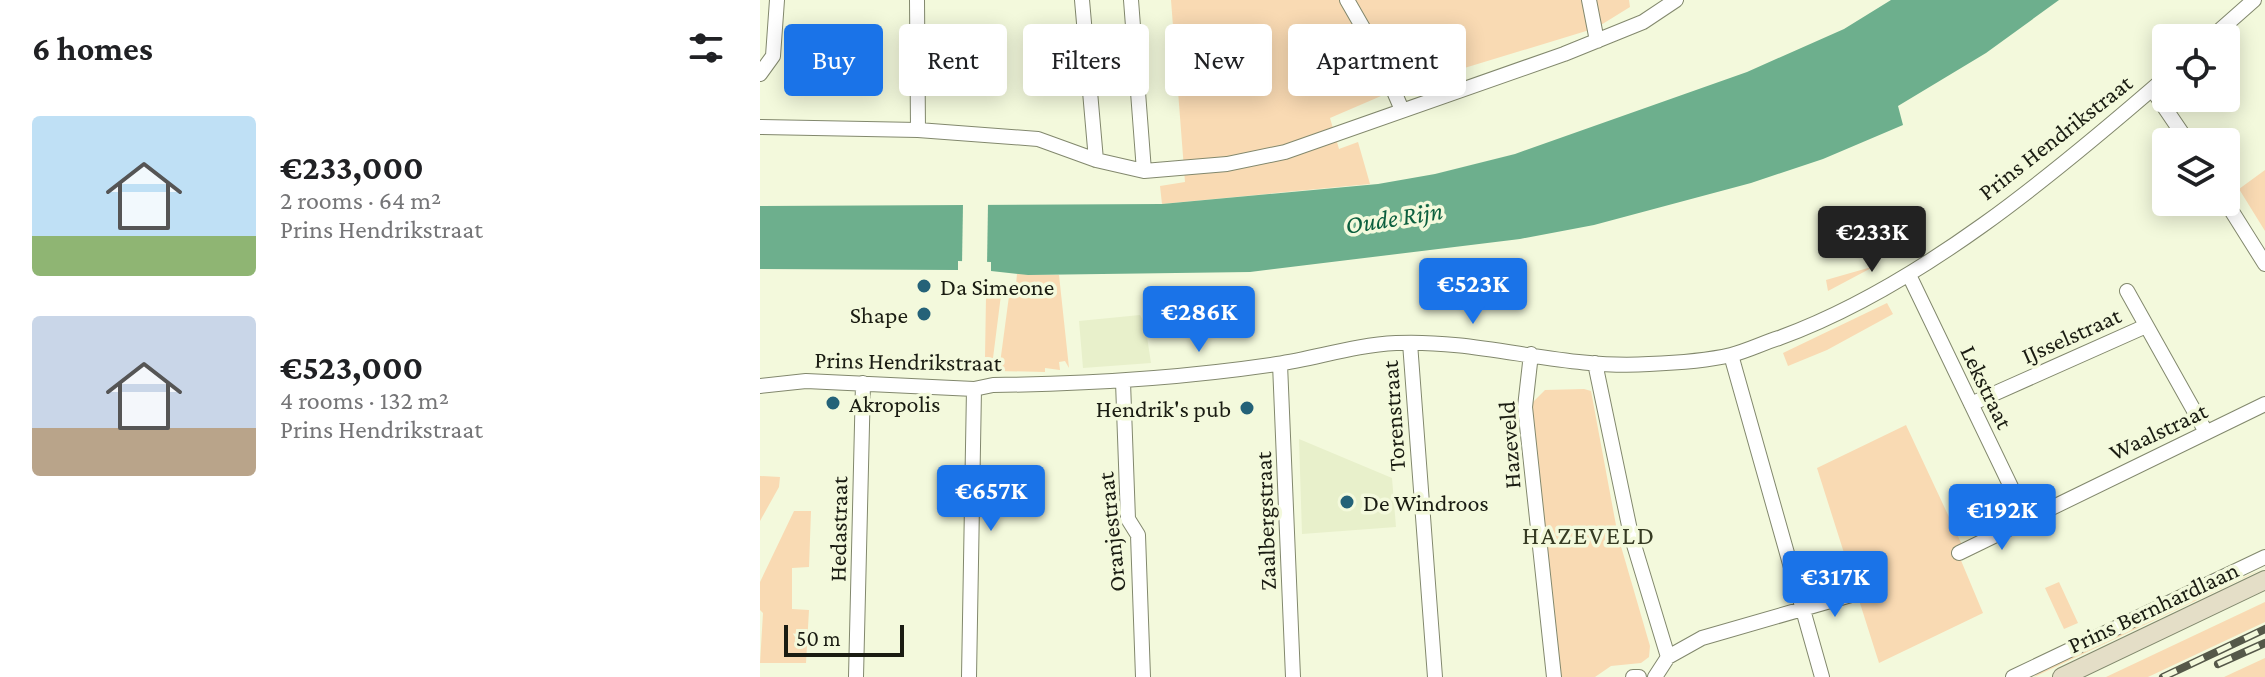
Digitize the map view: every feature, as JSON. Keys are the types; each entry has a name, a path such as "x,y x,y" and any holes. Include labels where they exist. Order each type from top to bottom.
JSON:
{"main road":[{"name":"Prins Bernhardlaan","path":"2062,677 2265,580"}],"street":[{"path":"760,74 773,56 777,0"},
{"path":"917,0 918,130"},
{"path":"1082,0 1096,160"},
{"path":"1131,0 1144,171"},
{"path":"1347,0 1378,54 1402,110"},
{"path":"1589,0 1597,41"},
{"path":"760,127 918,130 1038,139 1096,160 1144,171 1179,171 1285,152 1597,41 1643,22 1676,0"},
{"path":"2222,24 2238,5 2254,0"},
{"name":"Prins Hendrikstraat","path":"760,386 772,387 789,381 974,389 993,385 1123,382 1280,364 1353,348 1410,343 1472,345 1595,363 1647,365 1731,355 1834,318 1909,275 2037,182 2152,89"},
{"path":"2235,216 2265,264"},
{"name":"Lekstraat","path":"1909,275 2026,518"},
{"name":"IJsselstraat","path":"2127,291 2206,432"},
{"name":"IJsselstraat","path":"1971,404 2146,326"},
{"name":"Torenstraat","path":"1410,343 1435,677"},
{"name":"Hazeveld","path":"1531,354 1525,407 1554,677"},
{"path":"1731,355 1822,677"},
{"path":"1595,363 1631,535 1668,657"},
{"name":"Zaalbergstraat","path":"1280,364 1293,677"},
{"name":"Oranjestraat","path":"1123,382 1128,519 1138,535 1143,677"},
{"name":"Hedastraat","path":"856,677 863,383"},
{"path":"969,677 974,389"},
{"name":"Waalstraat","path":"1959,553 2265,404"},
{"path":"2013,677 2265,557"},
{"path":"1655,677 1668,657 1702,638 1858,593"}],"shaded area":[{"path":"1171,0 1629,0 1630,7 1596,28 1466,68 1466,24 1288,24 1288,96 1381,96 1330,118 1339,149 1358,142 1370,184 1162,204 1160,186 1185,182 1178,96 1272,96 1272,24 1173,24"},
{"path":"2265,170 2265,231 2240,191"},
{"path":"1875,266 1828,291 1826,280"},
{"path":"1017,274 1059,275 1069,368 1065,361 1059,362 1060,370 999,371 1009,296 1015,295"},
{"path":"996,293 1001,295 993,358 985,357 986,297"},
{"path":"1887,303 1893,314 1827,350 1788,366 1783,353"},
{"path":"1140,315 1145,324 1151,363 1083,368 1079,321"},
{"path":"1545,390 1591,391 1618,536 1650,646 1649,657 1641,663 1611,666 1595,677 1559,677 1531,404"},
{"path":"1906,425 1963,547 1957,551 1983,613 1879,663 1817,468"},
{"name":"De Windroos","path":"1299,439 1392,478 1396,527 1302,534"},
{"path":"760,476 780,477 779,487 760,521"},
{"path":"794,511 811,511 809,567 792,568 792,609 809,610 806,663 760,663 763,613 760,610 760,582"},
{"path":"2265,568 2034,677 2043,669 2225,586 2225,582 2238,575 2242,578"},
{"path":"2059,582 2078,623 2064,629 2045,588"},
{"path":"2265,602 2265,622 2148,677 2106,677"},
{"path":"2265,658 2265,677 2224,677"}],"water":[{"name":"Oude Rijn","path":"1891,0 2059,0 1986,53 1898,106 1903,125 1823,159 1751,183 1594,225 1520,239 1250,272 1028,275 991,271 991,262 958,261 958,270 760,269 760,206 1162,204 1378,184 1435,174 1515,154 1747,72 1844,29"}],"pier":[{"path":"963,204 988,204 987,266 962,265"}],"railway":[{"path":"2163,677 2265,629"},
{"path":"2218,664 2265,643"}],"place":[{"name":"Da Simeone","path":"924,286"},
{"name":"Shape","path":"924,314"},
{"name":"Akropolis","path":"833,403"},
{"name":"Hendrik's pub","path":"1247,408"},
{"name":"De Windroos","path":"1347,502"}],"district":[{"name":"HAZEVELD","path":"1589,535"}]}
